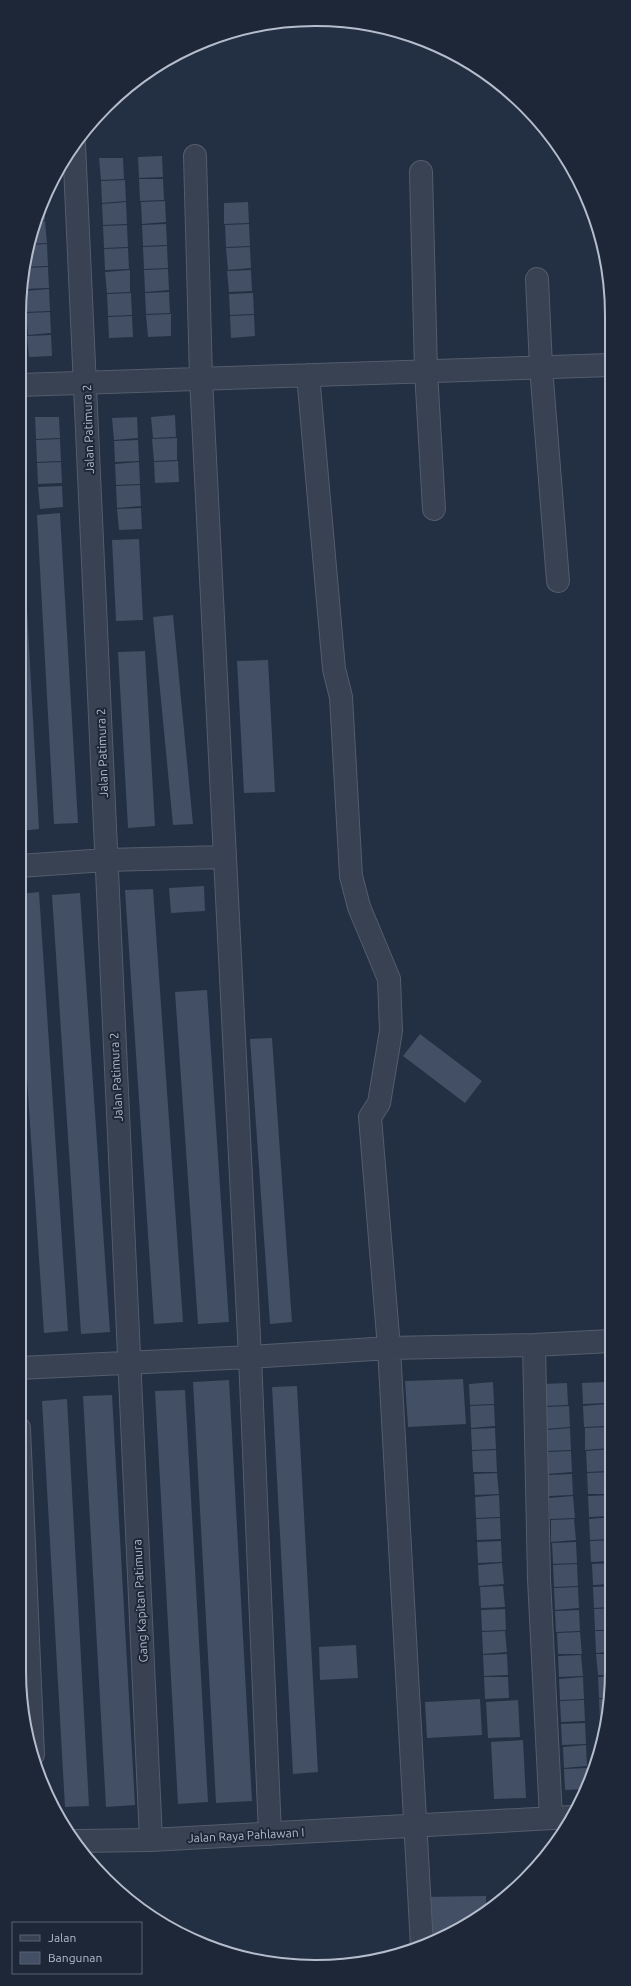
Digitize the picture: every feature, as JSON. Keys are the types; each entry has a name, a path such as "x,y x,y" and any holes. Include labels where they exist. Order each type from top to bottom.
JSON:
{"street":[{"name":"Jalan Patimura 2","path":"75,156 86,382 129,1362"},
{"path":"195,156 201,378 250,1357 270,1834"},
{"path":"421,172 426,371 434,509"},
{"path":"537,279 541,367 558,581"},
{"path":"26,385 605,365"},
{"path":"308,375 334,669 341,697 351,876 360,907 389,979 391,1031 379,1104 370,1118 389,1348 414,1826 422,1940"},
{"path":"26,866 106,860 224,857"},
{"path":"26,1368 250,1357 389,1348 534,1345 605,1341"},
{"path":"534,1345 540,1579 561,1817"},
{"name":"Gang Kapitan Patimura","path":"129,1362 151,1840"},
{"path":"26,1592 32,1726"},
{"name":"Jalan Raya Pahlawan I","path":"82,1841 151,1840 561,1817"}],"building":[{"path":"162,156 163,177 139,178 138,157"},
{"path":"99,158 123,158 124,179 101,180"},
{"path":"139,179 163,179 164,200 140,201"},
{"path":"125,180 126,201 102,203 101,181"},
{"path":"165,201 166,222 142,224 141,202"},
{"path":"126,202 127,224 103,225 102,204"},
{"path":"248,202 249,223 224,224 224,203"},
{"path":"45,213 45,220 42,220"},
{"path":"41,221 45,221 47,243 35,244 36,241"},
{"path":"166,224 167,245 143,246 142,225"},
{"path":"249,224 250,246 226,247 225,225"},
{"path":"127,225 128,247 104,248 103,226"},
{"path":"47,244 48,266 30,267 35,245"},
{"path":"167,246 168,268 144,269 143,247"},
{"path":"250,247 251,268 228,270 226,248"},
{"path":"128,248 129,269 105,270 104,249"},
{"path":"48,267 49,288 27,289 30,268"},
{"path":"168,269 169,290 145,292 144,270"},
{"path":"130,270 130,292 107,293 105,272"},
{"path":"251,270 252,291 229,292 227,271"},
{"path":"49,289 50,311 26,312 27,291"},
{"path":"169,292 170,313 146,314 145,293"},
{"path":"131,293 132,315 108,316 107,294"},
{"path":"253,293 254,314 230,315 229,294"},
{"path":"50,312 51,333 28,335 26,313"},
{"path":"171,314 171,336 148,337 146,315"},
{"path":"254,315 255,336 231,338 230,316"},
{"path":"132,316 133,337 109,338 108,317"},
{"path":"51,335 52,356 29,357 27,336"},
{"path":"175,415 176,437 153,438 151,417"},
{"path":"35,417 59,417 60,438 36,439"},
{"path":"137,417 138,438 114,440 112,418"},
{"path":"177,438 177,460 154,461 152,439"},
{"path":"60,439 61,461 37,462 36,440"},
{"path":"138,440 139,461 115,462 114,441"},
{"path":"178,461 179,482 155,483 154,462"},
{"path":"61,462 62,483 38,484 37,463"},
{"path":"139,462 140,484 116,485 115,464"},
{"path":"140,485 141,506 117,508 116,486"},
{"path":"62,486 63,507 40,509 38,487"},
{"path":"141,508 142,529 119,530 117,509"},
{"path":"60,513 78,823 54,824 37,515"},
{"path":"139,539 143,620 116,621 112,540"},
{"path":"26,590 39,829 26,830"},
{"path":"173,615 193,824 173,825 153,617"},
{"path":"145,651 155,826 128,828 118,652"},
{"path":"268,660 275,792 244,793 237,661"},
{"path":"204,886 205,911 171,913 169,888"},
{"path":"153,889 183,1322 154,1324 125,890"},
{"path":"39,892 68,1331 44,1333 26,1064 26,893"},
{"path":"80,893 110,1332 81,1334 52,895"},
{"path":"207,990 229,1322 198,1324 175,992"},
{"path":"420,1034 482,1081 465,1103 403,1056"},
{"path":"272,1038 292,1322 270,1324 250,1039"},
{"path":"463,1379 466,1424 408,1427 405,1381"},
{"path":"229,1380 252,1801 216,1803 193,1382"},
{"path":"493,1382 494,1404 470,1405 469,1384"},
{"path":"605,1382 605,1403 583,1404 582,1383"},
{"path":"567,1383 568,1405 544,1406 543,1384"},
{"path":"297,1386 318,1772 293,1774 272,1387"},
{"path":"185,1390 208,1802 178,1804 155,1391"},
{"path":"112,1395 135,1805 106,1807 83,1396"},
{"path":"67,1399 89,1806 65,1807 42,1401"},
{"path":"605,1404 605,1426 584,1427 583,1406"},
{"path":"494,1405 495,1426 471,1428 470,1406"},
{"path":"569,1406 570,1427 545,1429 545,1407"},
{"path":"605,1427 605,1448 585,1450 585,1428"},
{"path":"495,1428 496,1449 472,1450 471,1429"},
{"path":"570,1428 571,1450 547,1451 546,1430"},
{"path":"605,1449 605,1471 587,1472 586,1451"},
{"path":"496,1450 497,1472 473,1472 472,1451"},
{"path":"571,1451 572,1472 548,1474 547,1452"},
{"path":"605,1472 605,1494 588,1494 587,1473"},
{"path":"497,1473 499,1494 475,1495 474,1474"},
{"path":"572,1474 573,1495 549,1496 548,1475"},
{"path":"499,1495 500,1517 476,1518 475,1497"},
{"path":"605,1495 605,1516 589,1517 588,1496"},
{"path":"573,1496 575,1518 550,1519 549,1498"},
{"path":"500,1518 501,1539 477,1540 476,1519"},
{"path":"605,1518 605,1539 590,1540 589,1519"},
{"path":"574,1519 576,1540 551,1542 551,1520"},
{"path":"605,1540 605,1561 591,1562 590,1541"},
{"path":"501,1541 502,1562 478,1563 477,1542"},
{"path":"576,1542 577,1563 553,1564 552,1543"},
{"path":"502,1563 504,1584 479,1586 478,1565"},
{"path":"605,1563 605,1584 593,1585 592,1564"},
{"path":"577,1564 578,1586 554,1587 553,1565"},
{"path":"503,1586 505,1607 481,1608 480,1587"},
{"path":"605,1586 605,1607 594,1608 593,1587"},
{"path":"578,1587 579,1608 555,1610 554,1588"},
{"path":"605,1608 605,1630 595,1630 594,1609"},
{"path":"505,1609 506,1630 482,1631 481,1610"},
{"path":"579,1610 580,1631 556,1632 555,1611"},
{"path":"505,1631 507,1652 483,1654 482,1632"},
{"path":"595,1631 605,1631 605,1652 596,1653"},
{"path":"580,1632 582,1654 558,1654 557,1633"},
{"path":"356,1645 358,1678 320,1680 319,1647"},
{"path":"507,1654 508,1675 484,1676 483,1655"},
{"path":"596,1654 605,1654 605,1675 598,1675"},
{"path":"581,1655 583,1676 559,1677 558,1656"},
{"path":"605,1676 604,1698 599,1698 598,1677"},
{"path":"484,1677 508,1677 509,1698 485,1699"},
{"path":"583,1677 584,1699 560,1700 559,1679"},
{"path":"480,1699 482,1735 427,1738 425,1702"},
{"path":"599,1699 603,1699 603,1708 600,1721"},
{"path":"518,1700 520,1737 488,1738 486,1702"},
{"path":"584,1700 585,1721 561,1722 560,1701"},
{"path":"585,1723 586,1744 562,1745 561,1724"},
{"path":"523,1740 526,1798 494,1799 491,1742"},
{"path":"586,1745 587,1766 564,1768 563,1747"},
{"path":"587,1768 579,1789 565,1790 564,1769"},
{"path":"486,1896 486,1904 444,1930 434,1935 423,1935 422,1897"}]}
